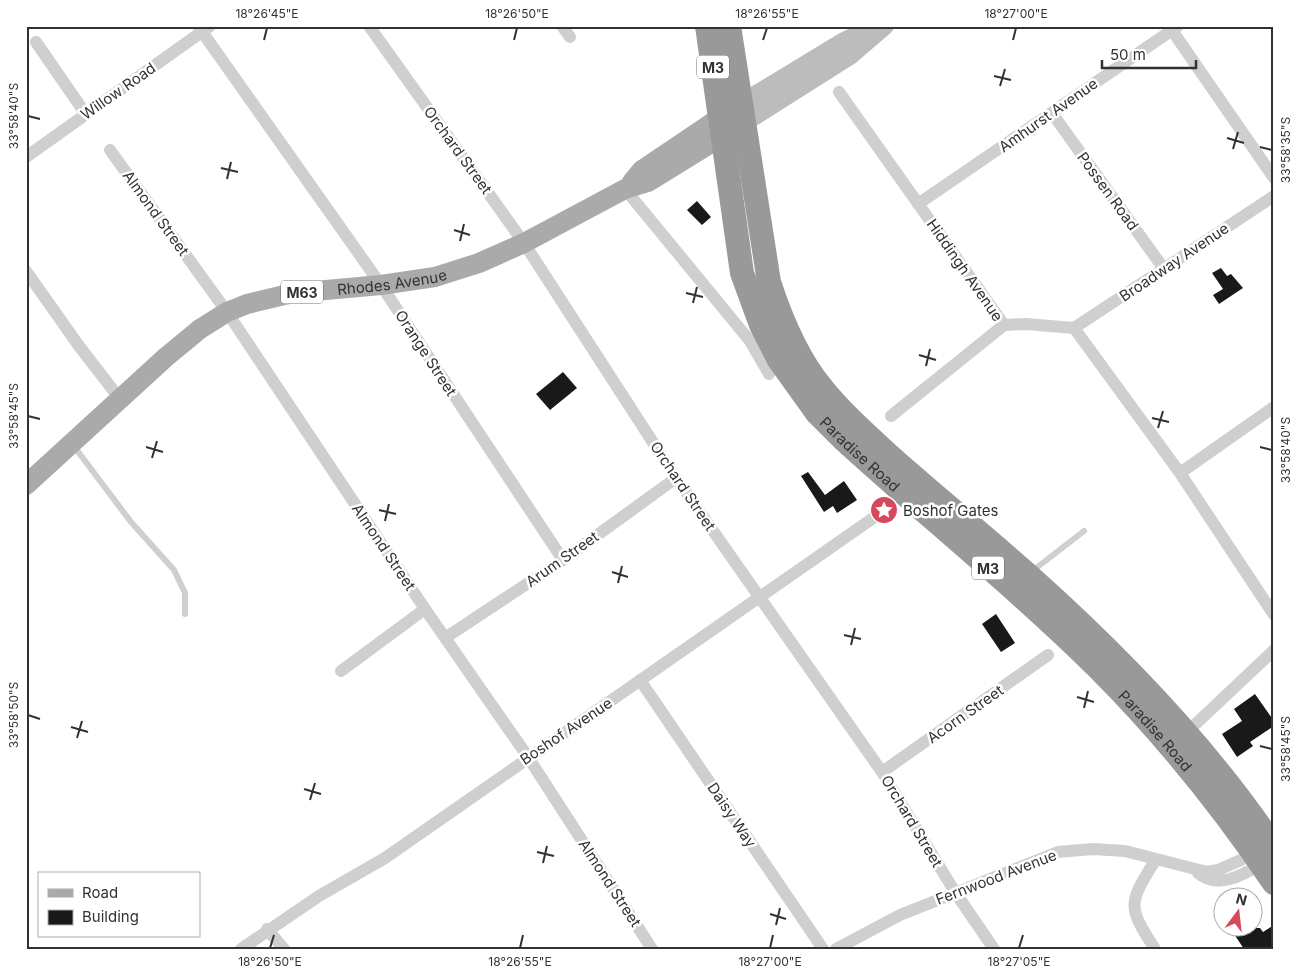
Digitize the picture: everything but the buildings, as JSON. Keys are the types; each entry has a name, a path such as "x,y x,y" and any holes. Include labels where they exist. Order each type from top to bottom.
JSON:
{"highway":[{"name":"M3","path":"707,26 722,126"},
{"name":"M3","path":"729,26 742,113"},
{"name":"Paradise Road","path":"742,113 770,282 778,308 797,350 822,389 865,433 1027,574 1114,656 1185,734 1236,795 1268,859"},
{"name":"Paradise Road","path":"722,126 742,273 761,324 790,378 817,413 844,440 1068,640 1126,697 1268,859"}],"main road":[{"name":"M63","path":"742,113 844,41 876,26"},
{"name":"M63","path":"742,113 850,56 885,26"},
{"name":"Rhodes Avenue","path":"26,485 166,357 200,329 227,312 247,304 293,293 381,285 435,277 479,263 524,243 625,189 648,182 742,113"}],"street":[{"name":"Orchard Street","path":"369,26 524,243 676,478 882,772 955,892 994,949"},
{"path":"562,26 570,37"},
{"path":"1173,27 1274,178"},
{"name":"Amhurst Avenue","path":"918,204 1173,27"},
{"name":"Willow Road","path":"26,157 204,28"},
{"name":"Orange Street","path":"204,28 381,285 563,560"},
{"path":"36,42 86,113"},
{"name":"Hiddingh Avenue","path":"839,92 1004,325 1026,324 1074,328"},
{"name":"Possen Road","path":"1052,112 1164,269"},
{"name":"Almond Street","path":"110,150 227,312 425,609 528,757 652,949"},
{"path":"625,189 750,340 769,374"},
{"name":"Broadway Avenue","path":"1074,328 1274,196"},
{"path":"26,272 120,399"},
{"path":"891,416 1004,325"},
{"path":"1074,328 1180,473 1274,616"},
{"path":"1180,473 1274,407"},
{"name":"Arum Street","path":"446,638 563,560 676,478"},
{"name":"Boshof Avenue","path":"241,949 267,930 384,858 889,508"},
{"path":"341,671 425,609"},
{"path":"1185,734 1274,650"},
{"name":"Acorn Street","path":"882,772 1048,655"},
{"name":"Daisy Way","path":"640,680 823,949"},
{"name":"Fernwood Avenue","path":"836,949 878,925 955,892 1058,852 1094,849 1125,851 1195,870 1207,879 1223,881 1268,859"},
{"path":"1155,949 1138,922 1134,909 1136,893 1156,859"},
{"path":"267,930 284,949"}],"lane":[{"path":"72,444 131,522 174,570 186,592 185,614"},
{"path":"1027,574 1084,531"}],"place":[{"name":"Boshof Gates","path":"884,510"}]}
